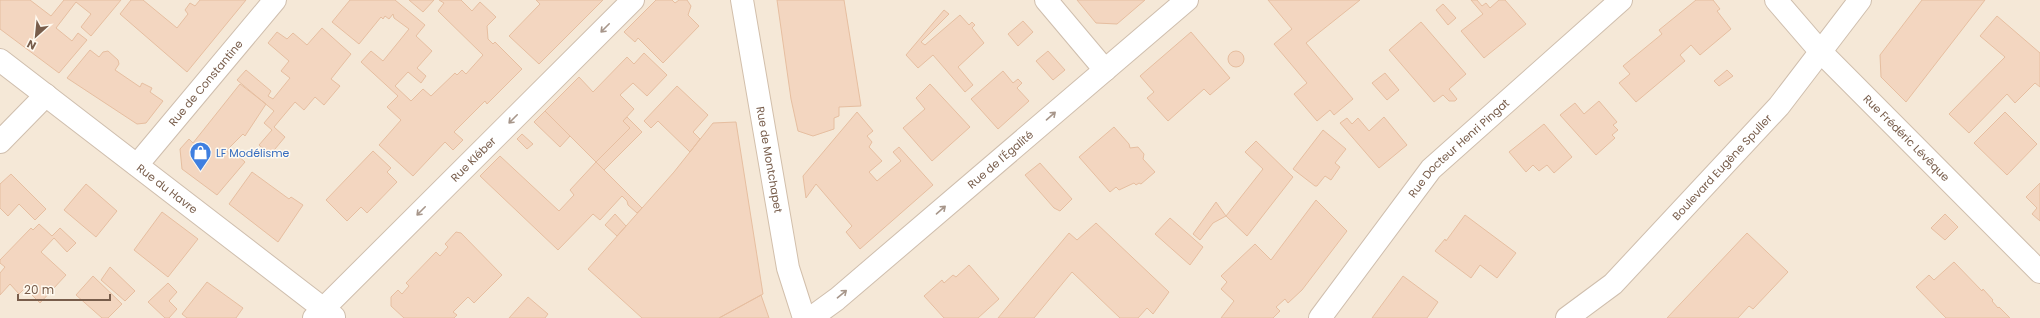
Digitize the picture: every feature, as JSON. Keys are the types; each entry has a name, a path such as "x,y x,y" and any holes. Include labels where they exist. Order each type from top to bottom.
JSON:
{"street":[{"name":"Rue de Constantine","path":"137,165 275,0"},
{"name":"Rue Kléber","path":"324,315 632,0"},
{"name":"Rue de Montchapet","path":"742,0 788,268 804,318"},
{"path":"1046,0 1105,70"},
{"name":"Rue de l'Égalité","path":"812,318 837,299 1187,0"},
{"name":"Rue Docteur Henri Pingat","path":"1320,318 1431,169 1621,0"},
{"name":"Rue Frédéric Lévêque","path":"1776,0 1820,51 2040,272"},
{"name":"Boulevard Eugène Spuller","path":"1567,318 1613,284 1779,106 1860,0"},
{"name":"Rue du Havre","path":"0,60 137,165 324,315"},
{"path":"0,142 46,95"}],"shaded area":[{"path":"0,0 2040,0 2040,318 0,318"}],"building":[{"path":"0,0 30,0 51,16 64,0 121,0 91,36 81,27 91,14 76,2 56,28 72,41 78,33 87,40 59,73 0,29"},
{"path":"131,0 143,0 177,28 188,14 185,10 190,3 195,6 200,0 246,0 187,72 120,14"},
{"path":"350,0 395,0 425,25 416,36 432,51 417,68 426,76 421,83 408,72 395,86 411,101 423,89 431,96 455,73 457,75 462,70 466,74 483,55 438,11 444,3 439,0 461,0 472,11 480,2 496,17 487,26 488,39 493,44 495,42 522,69 487,104 485,101 454,132 463,140 453,150 445,142 413,176 379,145 401,120 387,107 398,96 361,62 371,51 383,61 409,29 394,18 393,14 389,19 385,16 383,19 381,17 359,44 332,22"},
{"path":"409,0 434,0 423,12"},
{"path":"536,0 603,0 539,64 509,36 540,4"},
{"path":"656,0 672,0 675,3 679,0 687,0 691,6 688,15 699,26 663,63 638,38 635,42 624,32"},
{"path":"777,0 844,0 861,106 839,107 839,116 834,118 834,129 813,136 798,131 791,99"},
{"path":"1077,0 1145,0 1117,24 1096,23"},
{"path":"1268,0 1360,0 1306,43 1353,99 1334,115 1330,110 1317,121 1294,94 1307,83 1274,44 1292,29"},
{"path":"1471,0 1477,0 1482,6 1486,3 1490,8 1499,0 1505,0 1526,24 1484,58 1461,31 1483,14"},
{"path":"1696,0 1713,0 1720,9 1717,11 1731,29 1700,55 1691,45 1680,55 1685,61 1636,102 1619,83 1630,74 1623,66 1662,34 1659,30"},
{"path":"1922,0 1985,0 1906,102 1881,77 1880,55"},
{"path":"1443,4 1456,18 1448,25 1436,10"},
{"path":"944,10 949,14 921,42 925,45 960,15 969,25 972,22 975,25 972,28 984,43 958,67 973,85 965,92 933,55 918,68 906,55"},
{"path":"1997,16 2040,53 2040,87 2035,83 2015,103 2007,94 1969,133 1949,114 2005,57 1980,36"},
{"path":"1023,21 1033,32 1018,46 1008,34"},
{"path":"1421,22 1466,74 1449,89 1457,99 1455,101 1449,101 1443,95 1434,102 1389,50"},
{"path":"322,28 351,54 331,79 340,86 324,105 315,97 304,110 295,102 274,127 285,137 270,155 259,145 272,130 264,123 274,111 237,80 246,70 271,91 268,96 273,99 290,78 281,71 289,61 268,43 277,32 287,39 293,33 307,45"},
{"path":"1191,32 1230,78 1210,95 1204,89 1168,121 1147,98 1154,92 1140,76"},
{"path":"90,50 99,57 103,52 108,51 118,60 119,64 115,70 140,87 142,83 152,88 150,92 163,101 146,123 137,124 67,78"},
{"path":"1048,51 1065,70 1053,80 1036,61"},
{"path":"1236,51 1242,53 1244,59 1242,65 1236,67 1230,65 1228,59 1230,53"},
{"path":"644,53 667,75 647,96 633,83 620,95 634,109 623,121 630,128 596,162 545,111 579,77 593,92 627,57 634,64"},
{"path":"1727,70 1733,76 1719,86 1714,81"},
{"path":"1003,71 1013,83 1018,79 1022,83 1017,88 1029,101 998,129 971,99"},
{"path":"1385,73 1399,90 1387,100 1372,83"},
{"path":"240,84 266,104 245,136 243,134 227,150 231,159 236,154 245,162 217,195 182,169 180,149 189,139 193,143"},
{"path":"930,84 970,127 932,161 903,128 925,109 916,98"},
{"path":"677,86 708,115 693,132 700,139 690,152 658,121 651,128 644,121"},
{"path":"1599,101 1617,122 1613,125 1618,130 1612,135 1615,138 1596,155 1560,115 1575,103 1584,114"},
{"path":"545,111 570,136 560,147 534,122"},
{"path":"857,112 873,131 867,136 872,142 869,147 882,161 869,172 877,181 901,161 893,152 899,147 933,185 860,249 846,232 852,226 816,184 806,198 803,176"},
{"path":"2005,112 2037,144 2007,175 1974,143"},
{"path":"627,117 642,132 604,170 596,162 630,128 623,121"},
{"path":"1384,117 1407,145 1379,168 1340,123 1347,118 1352,124 1358,118 1369,131"},
{"path":"736,122 763,294 719,318 642,318 588,269 674,172 713,123"},
{"path":"1544,124 1572,157 1554,173 1547,165 1539,171 1533,165 1526,172 1509,152"},
{"path":"1114,127 1129,144 1130,148 1138,147 1144,154 1143,159 1155,172 1141,184 1139,183 1136,185 1134,183 1119,190 1116,187 1110,192 1079,157"},
{"path":"1323,130 1346,149 1335,163 1340,167 1331,180 1325,176 1317,186 1315,186 1293,169"},
{"path":"522,134 533,144 527,149 517,139"},
{"path":"1256,141 1293,177 1247,236 1226,216 1263,169 1245,152"},
{"path":"373,151 391,168 387,172 397,182 367,213 361,207 347,221 326,200"},
{"path":"500,156 559,211 574,195 570,190 596,162 642,208 637,213 628,205 627,201 622,196 600,220 593,214 558,250 480,176"},
{"path":"1040,163 1072,199 1060,211 1054,208 1025,175"},
{"path":"252,172 289,199 291,197 303,205 278,242 229,204"},
{"path":"11,174 46,209 35,220 19,204 8,216 0,208 0,184"},
{"path":"2040,183 2040,221 2032,214 2037,208 2026,197"},
{"path":"86,184 117,211 96,237 64,210"},
{"path":"1316,200 1347,231 1302,290 1288,303 1285,299 1276,307 1280,311 1273,318 1221,318 1234,301 1221,289 1227,282 1221,276 1255,244 1271,260"},
{"path":"1216,202 1226,216 1213,223 1200,240 1193,234"},
{"path":"162,212 198,239 168,277 134,250"},
{"path":"615,214 626,226 617,236 605,225"},
{"path":"1945,214 1958,227 1945,240 1931,228"},
{"path":"1465,215 1516,253 1497,278 1480,265 1471,278 1435,251 1445,239 1446,241"},
{"path":"1170,218 1203,247 1190,265 1155,234"},
{"path":"1096,223 1169,292 1153,314 1147,308 1138,318 1120,318 1072,272 1034,318 998,318 1069,233 1077,240"},
{"path":"39,224 52,236 60,228 76,243 67,252 54,238 41,252 66,275 40,303 25,288 19,294 10,284 0,295 0,273 5,267 0,263 0,260 31,228 33,230"},
{"path":"456,232 461,233 502,275 474,303 468,297 453,312 457,315 454,318 404,318 391,306 391,297 398,290 402,294 409,286 406,283 436,252 440,256 448,247 445,244"},
{"path":"1747,233 1788,272 1753,309 1749,306 1738,318 1667,318"},
{"path":"1954,262 1982,291 1983,289 1998,308 1999,307 2010,318 1946,318 1916,287 1929,275 1934,280"},
{"path":"969,265 999,299 978,318 944,318 924,296 942,280 944,283 953,275 956,277"},
{"path":"110,267 135,291 125,301 101,280"},
{"path":"93,276 122,304 108,318 102,318 76,295"},
{"path":"1403,276 1438,302 1427,318 1372,318"},
{"path":"207,282 243,308 236,318 187,318 182,314"},
{"path":"168,283 177,292 169,301 177,309 169,318 165,318 148,302"},
{"path":"761,295 769,318 719,318"},
{"path":"528,297 548,314 545,318 509,318"}],"place":[{"name":"LF Modélisme","path":"200,172"}]}
